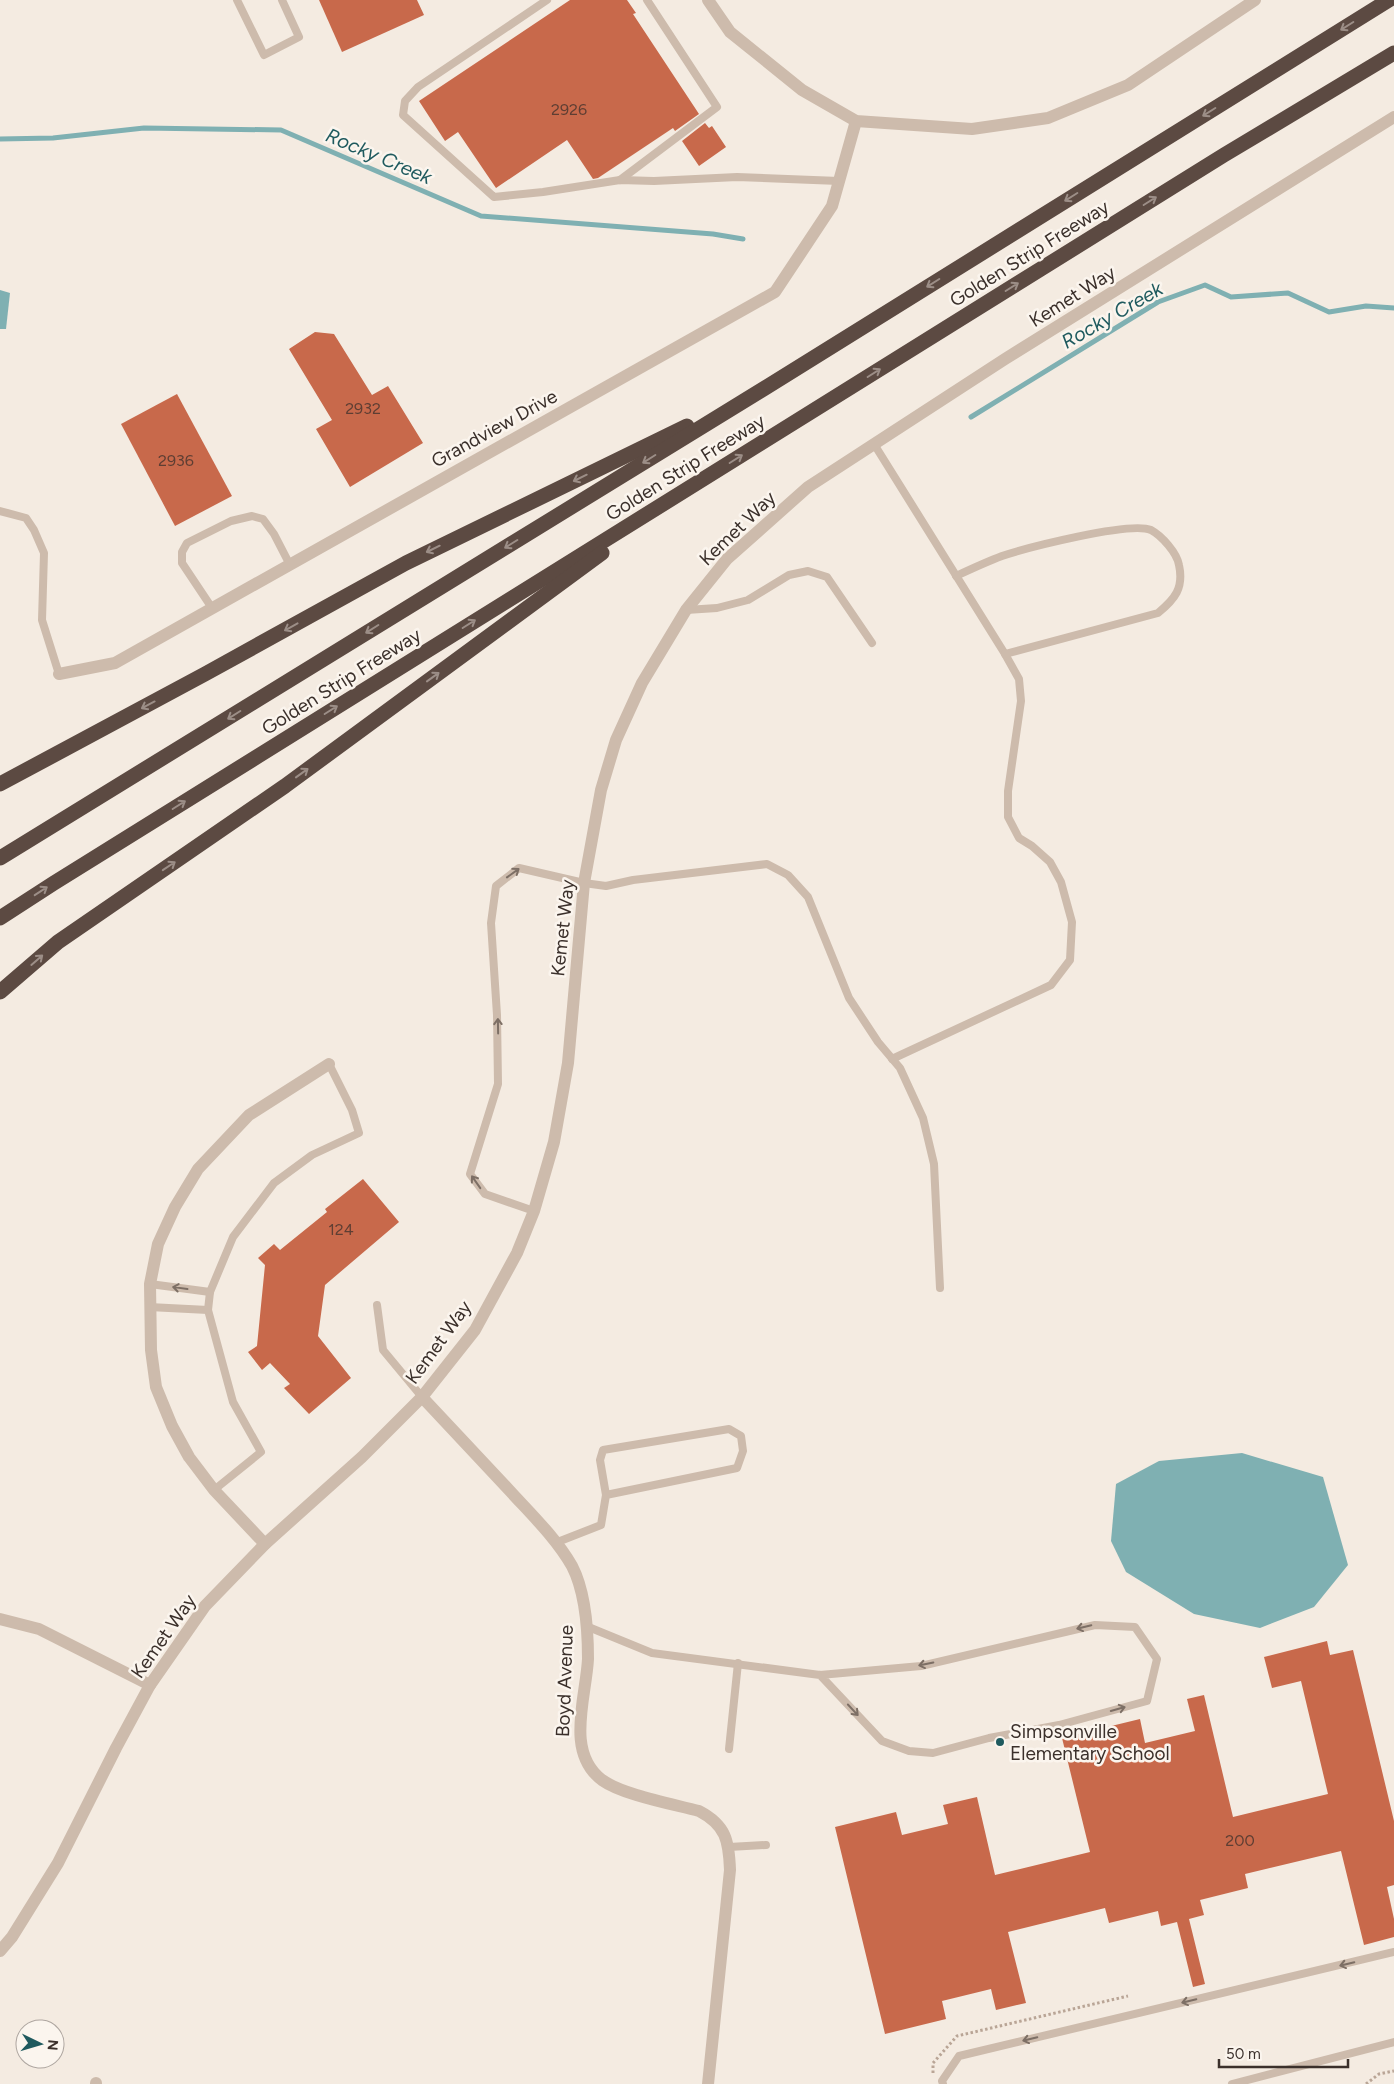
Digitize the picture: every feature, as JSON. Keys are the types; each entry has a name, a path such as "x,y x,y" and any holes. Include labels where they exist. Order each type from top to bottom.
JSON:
{"highway":[{"name":"Golden Strip Freeway","path":"0,858 765,388 1389,0"},
{"name":"Golden Strip Freeway","path":"0,918 695,484 1394,53"},
{"path":"0,784 206,674 406,562 765,388"},
{"path":"0,992 58,942 285,786 695,484"}],"street":[{"path":"708,0 730,32 802,90 856,121 972,129 1048,118 1128,85 1255,0"},
{"name":"Kemet Way","path":"0,1951 12,1937 58,1863 150,1685 205,1606 265,1544 362,1457 422,1397 475,1330 517,1253 534,1211 554,1142 568,1063 584,883 601,790 616,740 642,683 686,610 727,559 808,487 1012,354 1394,117"},
{"name":"Grandview Drive","path":"59,674 115,663 775,292 832,206 856,121"},
{"path":"265,1544 214,1490 189,1457 172,1426 156,1387 151,1350 150,1284 158,1244 175,1207 198,1169 249,1115 329,1064"},
{"name":"Boyd Avenue","path":"422,1397 525,1507 572,1566 582,1591 586,1626 588,1658 580,1732 583,1754 590,1767 604,1781 623,1790 699,1811 721,1828 730,1847 727,1908 708,2084"},
{"path":"0,1619 39,1629 150,1685"}],"lane":[{"path":"237,0 264,55 299,37 282,0"},
{"path":"547,0 418,87 405,101 403,115 494,197 620,180 654,181 737,177 839,181"},
{"path":"620,180 717,107 647,0"},
{"path":"874,444 1019,679 1021,701 1008,790 1008,817 1019,838 1032,846 1050,862 1061,882 1072,922 1070,960 1051,985 892,1059"},
{"path":"0,510 26,518 34,530 44,553 42,620 59,674"},
{"path":"212,608 182,563 182,552 187,543 231,521 252,516 263,519 274,534 290,565"},
{"path":"956,576 1003,556 1101,531 1134,528 1151,530 1171,547 1178,560 1182,577 1174,600 1158,613 1005,654"},
{"path":"686,610 717,608 748,600 789,575 808,571 828,577 872,643"},
{"path":"534,1211 485,1194 470,1174 498,1084 497,1015 491,922 496,886 519,868 584,883 606,886 633,880 767,864 788,875 808,897 849,998 878,1042 900,1068 923,1118 934,1164 940,1288"},
{"path":"214,1490 261,1452 233,1402 208,1310 210,1292 233,1237 274,1183 312,1155 359,1133 352,1110 329,1064"},
{"path":"150,1284 210,1292"},
{"path":"377,1305 383,1350 422,1397"},
{"path":"149,1307 208,1310"},
{"path":"555,1544 601,1525 606,1495 600,1460 603,1450 729,1429 741,1436 743,1451 737,1468 606,1495"},
{"path":"586,1626 652,1653 820,1675 921,1666 1095,1625 1135,1627 1156,1658 1147,1701 1059,1725 989,1738 933,1753 910,1751 882,1741 820,1675"},
{"path":"729,1749 738,1663"},
{"path":"730,1847 766,1845"},
{"path":"943,2084 942,2081 959,2056 1394,1952"},
{"path":"1232,2084 1394,2042"}],"path":[{"path":"933,2077 933,2063 956,2036 1128,1996"},
{"path":"1366,2084 1379,2074 1394,2071"}],"water":[{"path":"0,290 10,293 6,329 0,329"},
{"path":"1242,1453 1323,1477 1348,1565 1314,1607 1260,1628 1194,1614 1126,1572 1111,1541 1116,1484 1159,1461"}],"building":[{"path":"319,0 417,0 424,15 342,52"},
{"path":"570,0 627,0 636,13 633,14 699,114 675,131 673,128 598,178 593,179 567,140 496,188 458,132 445,141 419,101"},
{"path":"705,123 709,128 712,126 726,147 699,166 682,141"},
{"path":"315,332 334,334 372,395 388,386 423,443 350,487 316,429 332,420 289,349"},
{"path":"177,394 232,496 175,526 121,424"},
{"path":"363,1179 399,1222 325,1285 318,1336 351,1378 309,1414 284,1388 290,1384 270,1363 262,1370 248,1352 257,1346 265,1265 258,1258 274,1244 280,1250 327,1212 325,1209"},
{"path":"1327,1641 1330,1655 1353,1650 1394,1821 1394,1885 1387,1887 1394,1919 1394,1937 1364,1945 1341,1851 1245,1874 1248,1888 1200,1900 1204,1915 1189,1919 1205,1984 1193,1987 1177,1922 1161,1926 1158,1911 1109,1923 1105,1908 1008,1932 1026,2003 996,2010 991,1989 942,2001 946,2019 885,2034 835,1827 896,1812 902,1835 948,1824 943,1805 977,1797 995,1875 1090,1852 1062,1738 1140,1719 1145,1743 1195,1731 1187,1699 1204,1695 1233,1817 1328,1794 1301,1681 1272,1688 1264,1657"}],"waterway":[{"name":"Rocky Creek","path":"0,139 53,138 144,128 281,130 481,216 713,234 743,239"},
{"name":"Rocky Creek","path":"971,417 1158,302 1205,285 1231,297 1288,293 1329,312 1366,306 1394,308"}],"place":[{"name":"Simpsonville Elementary School","path":"1000,1742"}]}
